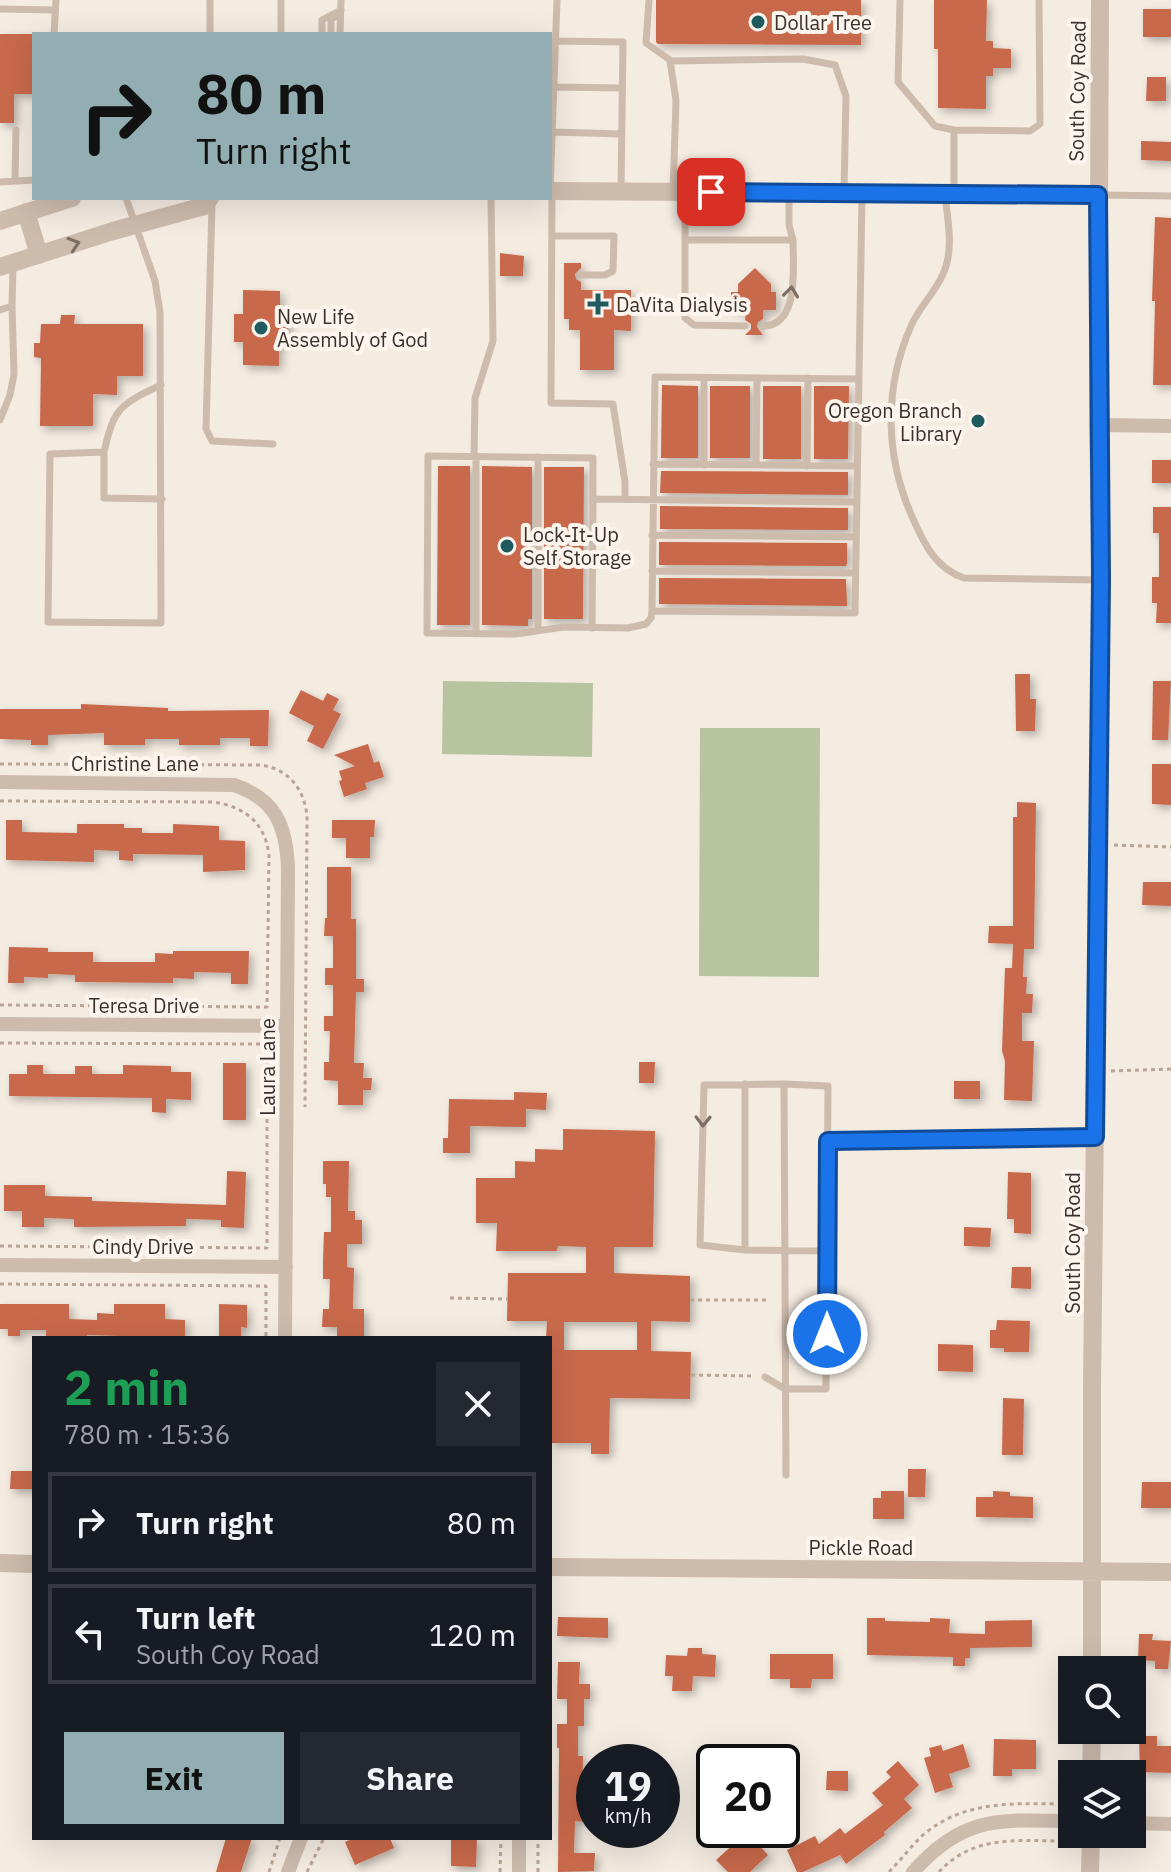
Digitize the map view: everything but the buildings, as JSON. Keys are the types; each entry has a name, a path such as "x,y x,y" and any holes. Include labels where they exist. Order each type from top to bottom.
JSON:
{"street":[{"name":"South Coy Road","path":"1092,1656 1101,580 1098,425 1100,0"},
{"path":"552,191 1098,195"},
{"path":"0,221 34,206 62,200"},
{"path":"6,265 204,206 209,200"},
{"path":"34,206 39,255"},
{"path":"1098,425 1171,426"},
{"name":"Christine Lane","path":"0,782 219,783 247,789 265,803"},
{"name":"Laura Lane","path":"265,803 279,820 287,840 285,1336"},
{"name":"Teresa Drive","path":"0,1024 287,1026"},
{"name":"Cindy Drive","path":"0,1265 286,1267"},
{"path":"0,1563 32,1564"},
{"name":"Pickle Road","path":"552,1567 1171,1572"},
{"path":"913,1872 936,1846 956,1833 975,1826 1010,1820 1058,1821"},
{"path":"1146,1823 1171,1824"},
{"path":"288,1872 300,1840"},
{"path":"519,1840 519,1872"},
{"path":"1090,1872 1091,1848"}],"lane":[{"path":"54,32 56,0"},
{"path":"210,0 210,32"},
{"path":"281,0 281,32"},
{"path":"340,32 341,0"},
{"path":"557,0 552,132 622,134"},
{"path":"649,0 646,43 670,61 803,59 835,65 846,96 853,193 859,379 855,613 652,611"},
{"path":"900,0 898,82 935,126 954,130 1030,131 1040,124 1039,0"},
{"path":"0,9 26,4 55,10"},
{"path":"322,32 322,20 341,10"},
{"path":"331,32 331,20 341,10"},
{"path":"556,41 623,42 621,191"},
{"path":"670,61 676,101 679,192 685,240 685,318 694,325 745,326"},
{"path":"554,87 622,88"},
{"path":"15,180 16,130"},
{"path":"954,130 947,262 943,275 911,325 900,357 889,411 891,445 905,502 922,540 938,563 951,574 964,578 1101,580"},
{"path":"0,182 32,180"},
{"path":"763,326 776,324 786,313 793,277 789,193"},
{"path":"1098,195 1171,196"},
{"path":"104,452 50,454 48,622 161,623 160,312 155,281 127,200"},
{"path":"211,200 206,429 212,441 273,444"},
{"path":"476,634 475,398 493,341 491,200"},
{"path":"551,200 551,403 613,404 625,499"},
{"path":"552,236 614,236 613,271 605,275 581,275"},
{"path":"685,240 793,240"},
{"path":"1,416 14,374 12,306 6,265"},
{"path":"552,274 564,275"},
{"path":"0,310 12,306"},
{"path":"592,628 593,458 428,456 427,633 515,634 564,627 592,628 639,627 651,618 652,611 655,377 859,379"},
{"path":"704,378 704,465"},
{"path":"756,465 757,378"},
{"path":"807,466 808,378"},
{"path":"161,385 127,400 111,421 104,452 104,498 162,499"},
{"path":"538,457 538,630"},
{"path":"653,464 856,466"},
{"path":"593,499 855,502"},
{"path":"652,535 855,537"},
{"path":"652,571 855,573"},
{"path":"745,1084 745,1250"},
{"path":"784,1084 786,1475"},
{"path":"765,1377 785,1389 826,1389 828,1141 828,1086 704,1085 700,1245 745,1250 827,1251"},
{"path":"828,1141 1095,1137"}],"path":[{"path":"0,764 261,765 276,769 296,783 305,802 307,817 305,1107"},
{"path":"0,801 212,802 238,807 252,817 266,837 269,855 268,1026 265,1044 268,1047 267,1248 0,1246"},
{"path":"1098,845 1171,847"},
{"path":"0,1005 267,1007"},
{"path":"0,1043 265,1044"},
{"path":"1095,1072 1171,1069"},
{"path":"0,1284 266,1286 266,1336"},
{"path":"450,1298 508,1299"},
{"path":"690,1300 766,1300"},
{"path":"691,1375 765,1377"},
{"path":"269,1872 279,1840"},
{"path":"307,1872 323,1840"},
{"path":"500,1872 501,1840"},
{"path":"538,1840 538,1872"},
{"path":"939,1872 965,1851 981,1844 1011,1840 1056,1841"}],"green space":[{"path":"443,681 593,683 592,757 442,754"},
{"path":"700,728 820,728 819,977 699,976"}],"place":[{"name":"Dollar Tree","path":"758,22"},
{"name":"DaVita Dialysis","path":"598,304"},
{"name":"New Life Assembly of God","path":"261,328"},
{"name":"Oregon Branch Library","path":"978,421"},
{"name":"Lock-It-Up Self Storage","path":"507,546"}],"route":[{"path":"711,192 1098,195 1101,580 1095,1137 828,1141 827,1334"}]}
